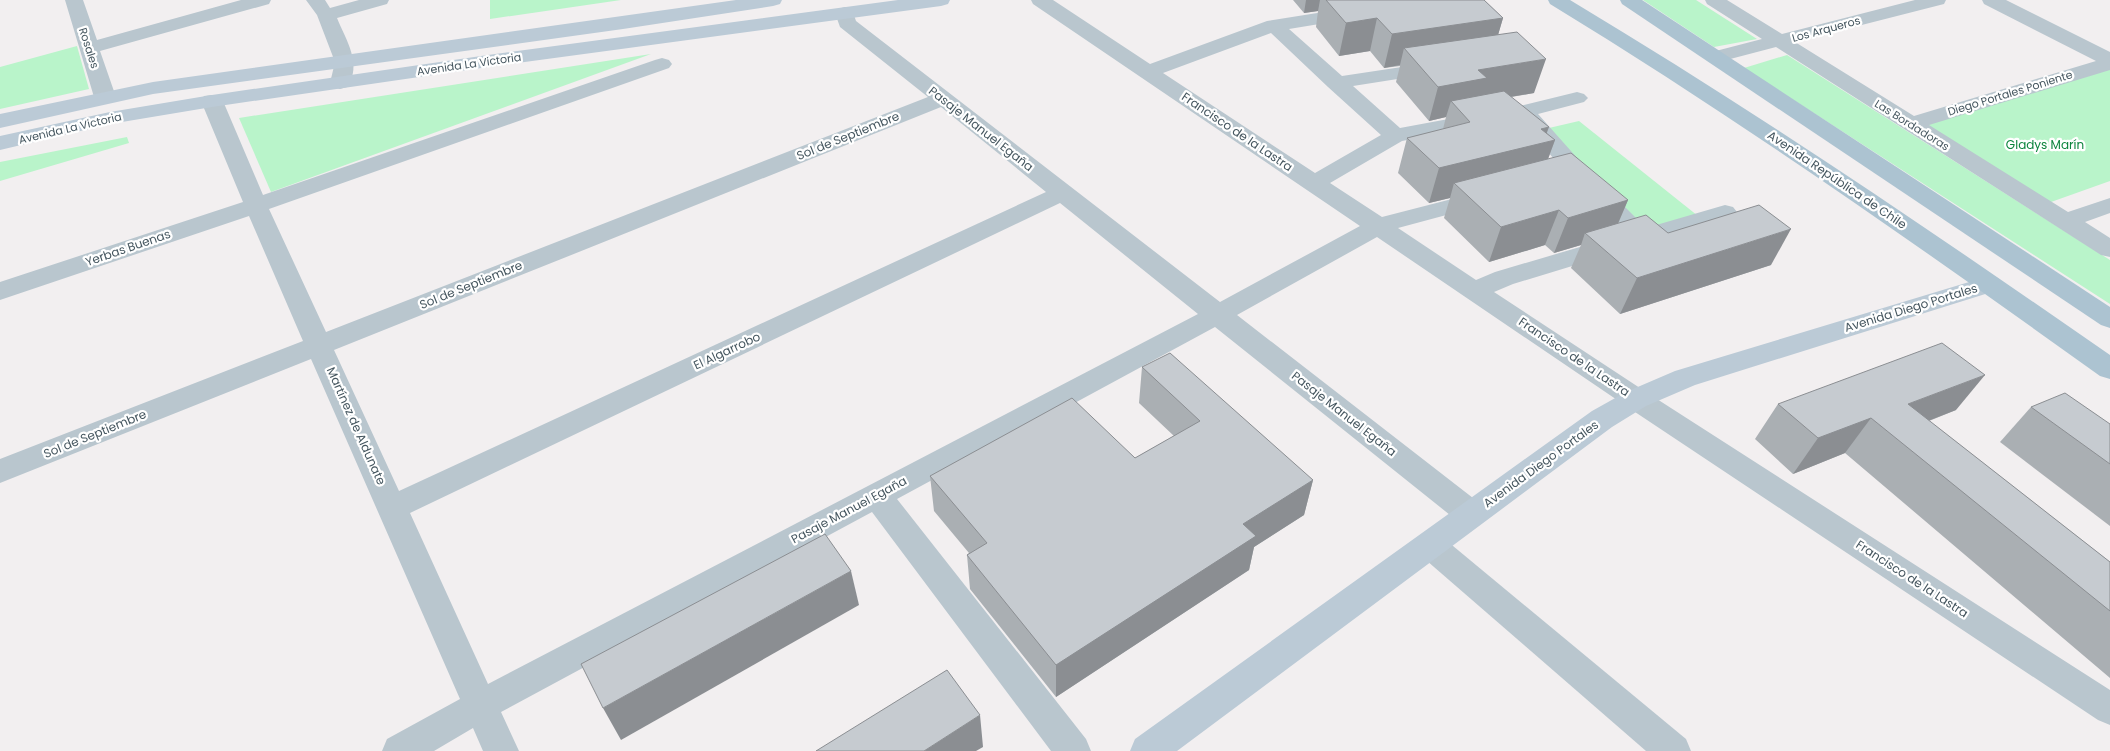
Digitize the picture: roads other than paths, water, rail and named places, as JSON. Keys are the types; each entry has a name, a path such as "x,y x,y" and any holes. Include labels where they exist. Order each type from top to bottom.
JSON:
{"main road":[{"name":"Avenida La Victoria","path":"0,122 105,97 153,88 774,0"},
{"name":"Avenida La Victoria","path":"0,143 110,118 212,101 941,0"},
{"name":"Avenida República de Chile","path":"1557,0 1729,106 2110,369"},
{"path":"1629,0 2110,319"},
{"name":"Avenida Diego Portales","path":"1148,751 1602,419 1636,399 1685,378 1989,284"}],"street":[{"name":"Rosales","path":"74,0 105,97"},
{"path":"89,48 262,0"},
{"path":"340,83 345,62 320,7 380,0"},
{"name":"Francisco de la Lastra","path":"1040,0 1636,399 2110,709"},
{"name":"Las Bordadoras","path":"1714,0 2110,249"},
{"name":"Los Arqueros","path":"1715,57 1937,0"},
{"path":"1991,0 2110,62"},
{"path":"1148,72 1274,25 1378,10"},
{"name":"Pasaje Manuel Egaña","path":"845,13 847,23 1471,514"},
{"path":"1274,25 1395,136"},
{"name":"Diego Portales Poniente","path":"1911,124 2110,62"},
{"name":"Yerbas Buenas","path":"0,291 256,206 662,64"},
{"path":"1336,83 1450,66"},
{"path":"1314,183 1395,136 1524,111 1576,98"},
{"name":"Sol de Septiembre","path":"0,471 943,99"},
{"name":"Martínez de Aldunate","path":"212,101 256,206 501,751"},
{"path":"1524,111 1579,174 1640,236"},
{"path":"1552,181 1579,174"},
{"name":"El Algarrobo","path":"392,508 1062,193"},
{"name":"Pasaje Manuel Egaña","path":"400,751 480,706 877,496 1378,226 1505,193"},
{"path":"2065,221 2110,205"},
{"path":"1474,290 1504,278 1725,212"},
{"path":"877,496 1073,751"},
{"path":"1430,545 1673,751"}],"park label":[{"name":"Gladys Marín","path":"2045,145"}]}
